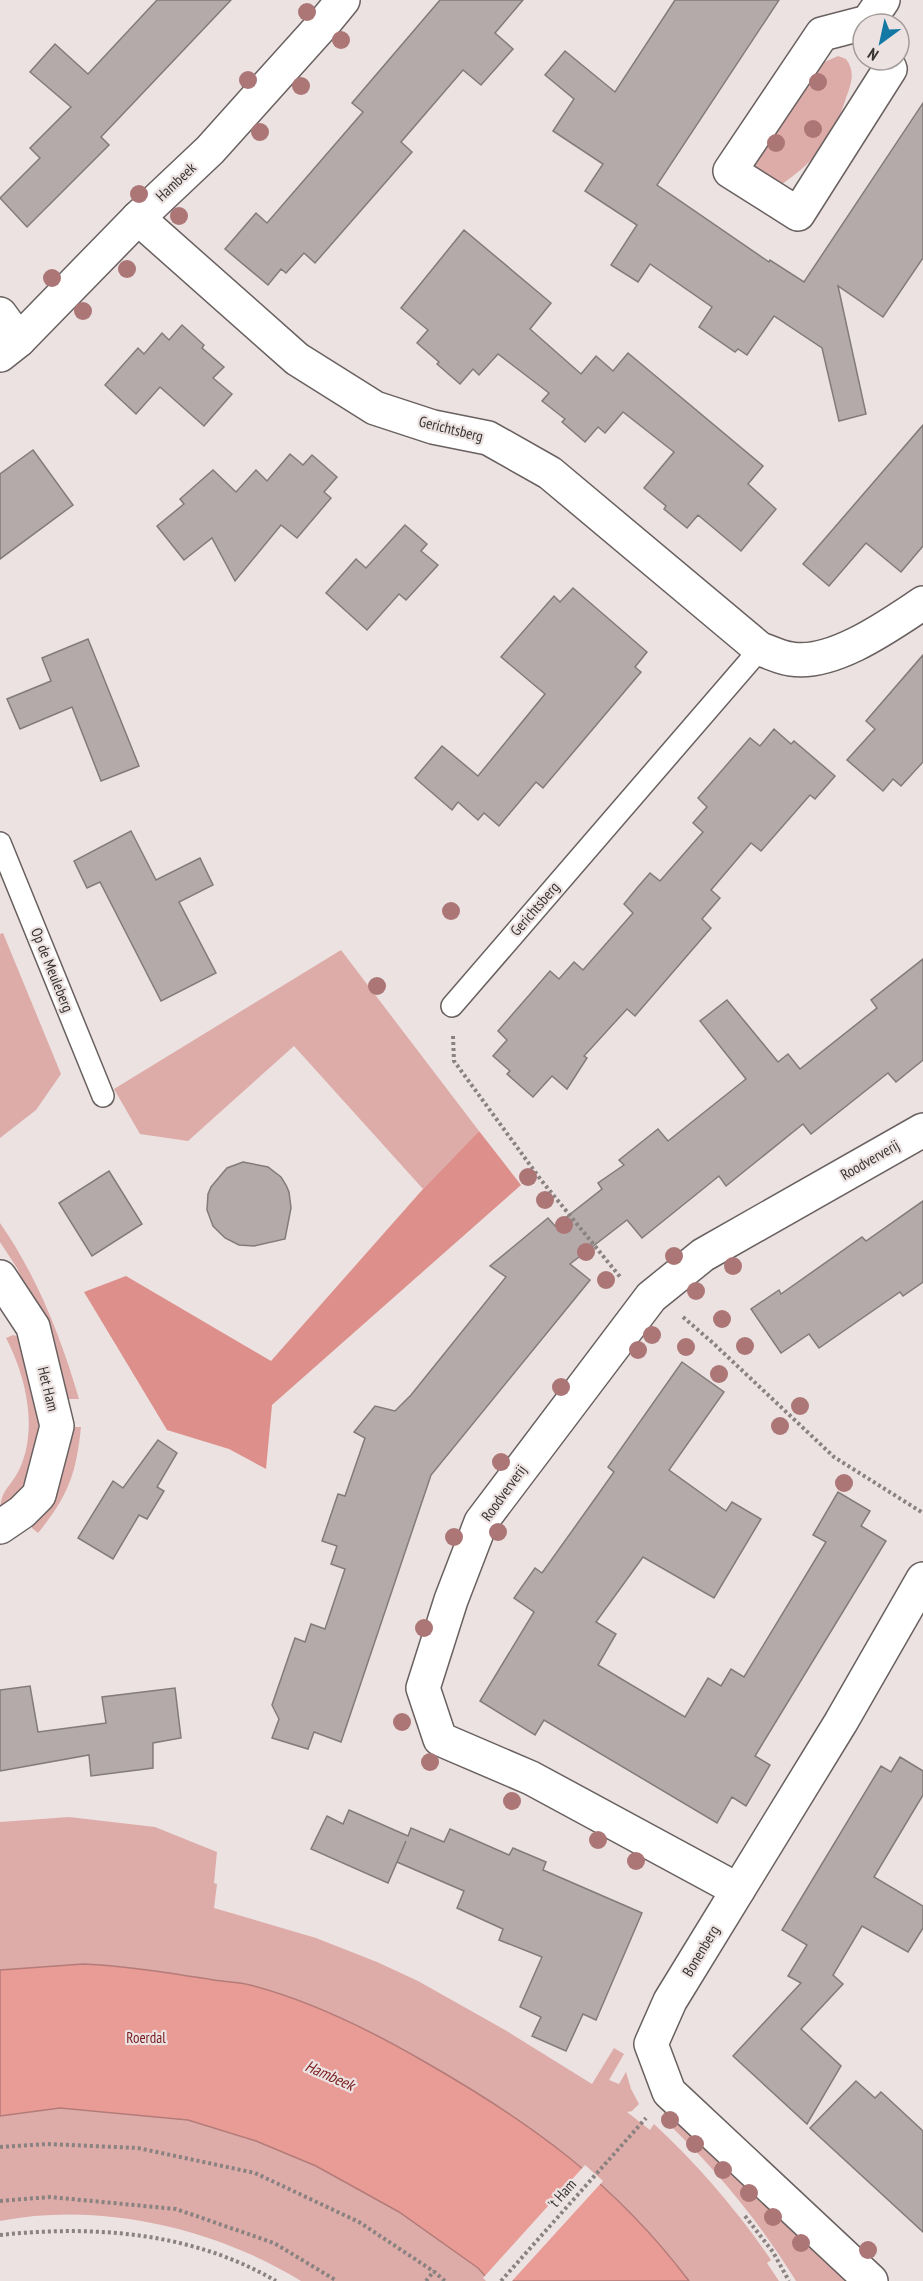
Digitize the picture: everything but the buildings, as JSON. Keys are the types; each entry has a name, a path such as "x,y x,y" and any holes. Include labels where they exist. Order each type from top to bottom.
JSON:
{"street":[{"name":"Hambeek","path":"10,347 138,218 210,150 326,22 343,0"},
{"path":"851,23 822,34 730,171 798,214 888,72"},
{"name":"Gerichtsberg","path":"138,218 297,359 375,408 434,427 488,438 550,473 760,649 793,660 826,657 873,636 923,603"},
{"path":"0,314 10,347"},
{"name":"Roodververij","path":"738,1890 531,1778 440,1739 423,1688 451,1600 481,1522 651,1297 703,1255 923,1130"},
{"name":"Het Ham","path":"0,1277 33,1327 57,1426 39,1495 22,1512 0,1527"},
{"name":"Bonenberg","path":"871,2281 669,2092 651,2044 670,2001 841,1722 923,1579"}],"lane":[{"name":"Gerichtsberg","path":"452,1006 760,649"},
{"name":"Op de Meuleberg","path":"0,843 104,1096"}],"path":[{"path":"452,1006 454,1061 542,1180 623,1281 677,1312 714,1343 834,1457 923,1513"},
{"name":"'t Ham","path":"501,2281 642,2123"},
{"path":"0,2147 47,2144 138,2148 255,2173 359,2222 434,2271 445,2281"},
{"path":"0,2201 50,2197 176,2209 274,2243 337,2281"},
{"path":"0,2235 71,2229 107,2230 142,2235 183,2243 229,2259 276,2281"},
{"path":"426,2281 434,2271"}],"green space":[{"path":"838,56 846,59 851,69 852,78 840,114 834,129 818,152 798,172 772,191 752,174 762,136 822,63"},
{"path":"3,933 61,1074 36,1110 0,1138 0,934"},
{"path":"341,950 479,1131 423,1189 294,1046 188,1141 140,1134 114,1089"},
{"path":"0,1223 25,1264 47,1308 79,1399 67,1399 50,1342 17,1268 0,1242"},
{"path":"17,1336 30,1376 38,1418 39,1439 36,1460 29,1480 15,1500 0,1513 0,1505 6,1489 20,1468 28,1437 29,1420 24,1386 6,1338"},
{"path":"72,1427 81,1427 73,1472 57,1508 38,1533 32,1525 55,1491 63,1470 69,1430"},
{"name":"Roerdal","path":"69,1817 155,1827 217,1852 214,1908 316,1938 418,1981 505,2030 592,2084 614,2048 624,2054 609,2080 619,2084 626,2072 639,2104 632,2111 627,2112 650,2130 654,2124 701,2172 758,2241 771,2260 767,2263 779,2281 301,2281 232,2246 194,2233 156,2224 117,2217 77,2214 0,2221 0,1822"},
{"path":"667,2110 850,2281 796,2281 767,2237 717,2174 661,2117"}],"shaded area":[{"path":"479,1131 521,1185 272,1405 266,1469 229,1449 167,1430 84,1292 126,1276 271,1361 423,1189"}],"water":[{"path":"83,1964 149,1970 250,1985 296,1999 340,2017 383,2039 500,2108 569,2157 631,2214 689,2281 490,2281 478,2268 399,2212 316,2166 256,2141 188,2120 60,2108 0,2116 0,1970"}],"pier":[{"path":"585,2165 603,2181 512,2281 486,2281 483,2278"}]}
